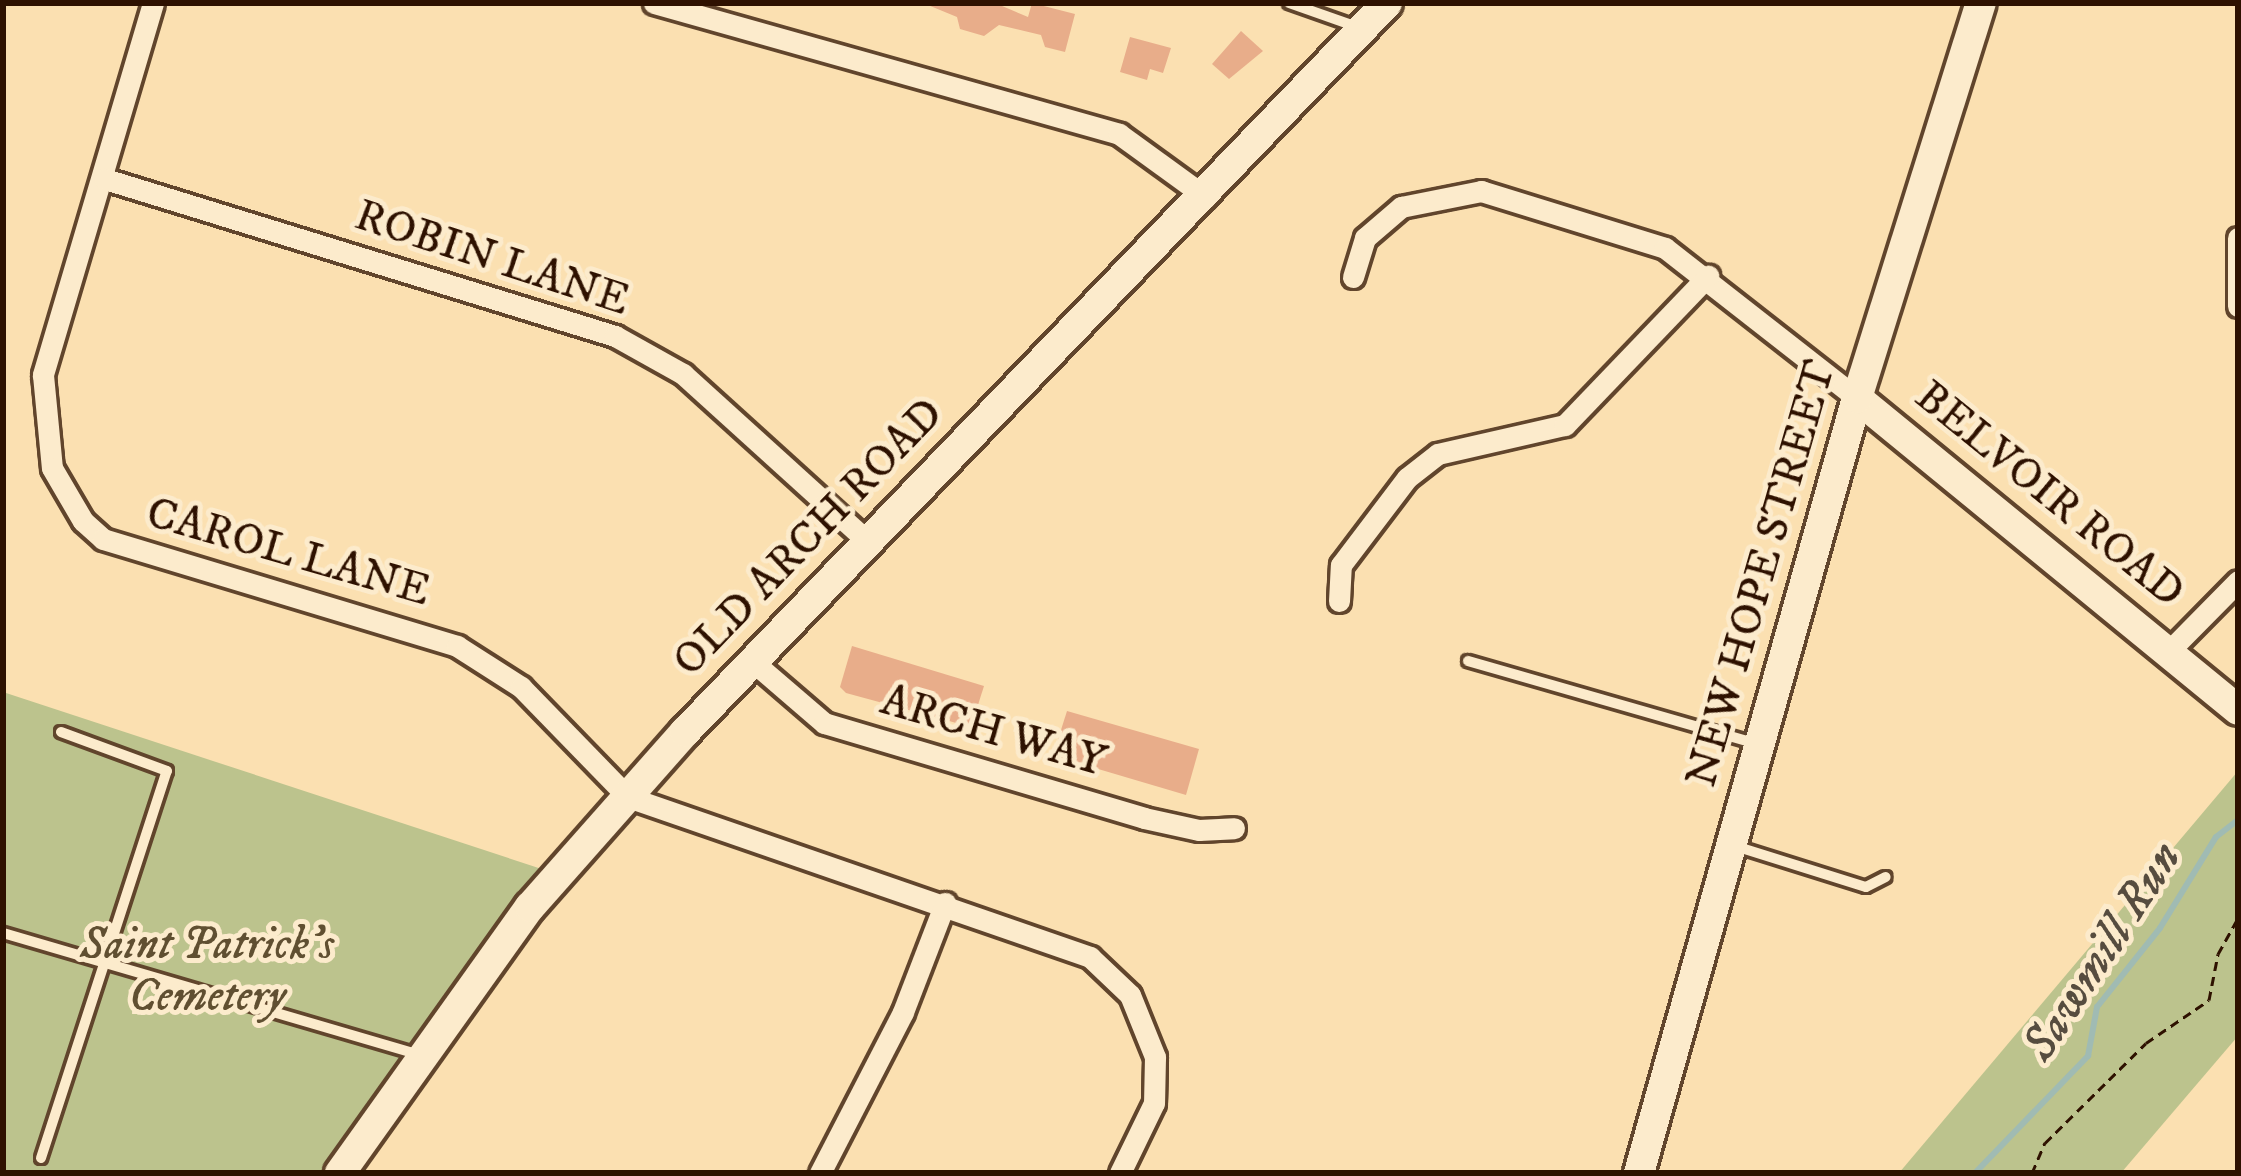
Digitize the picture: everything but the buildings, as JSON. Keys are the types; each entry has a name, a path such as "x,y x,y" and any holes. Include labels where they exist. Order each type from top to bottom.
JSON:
{"street":[{"name":"CAROL LANE","path":"154,3 43,375 52,469 82,521 104,539 457,646 521,687 628,796 945,903 1090,958 1130,995 1157,1079 1120,1173"},
{"path":"655,3 1118,134 1206,197"},
{"name":"OLD ARCH ROAD","path":"340,1173 530,907 628,796 866,539 1206,197 1388,3"},
{"name":"NEW HOPE STREET","path":"1639,1173 1857,398 1982,3"},
{"name":"ROBIN LANE","path":"105,179 615,336 683,374 866,539"},
{"path":"1353,277 1365,238 1401,208 1481,190 1665,248 1708,276 1857,398"},
{"path":"2238,238 2238,307"},
{"path":"1340,602 1341,565 1407,478 1438,454 1565,425 1708,276"},
{"name":"BELVOIR ROAD","path":"1857,398 2170,649 2238,710"},
{"path":"2170,649 2238,581"},
{"name":"ARCH WAY","path":"752,661 824,723 1144,818 1198,830 1234,828"},
{"path":"820,1173 903,1012 945,903"}],"lane":[{"path":"1288,3 1363,29"},
{"path":"1468,661 1760,745"},
{"path":"40,1158 167,771 61,732"},
{"path":"1732,845 1866,887 1886,877"},
{"path":"3,933 422,1056"}],"path":[{"path":"2032,1173 2044,1143 2146,1043 2209,1000 2218,954 2238,918"}],"green space":[{"name":"Saint Patrick's Cemetery","path":"3,692 560,875 340,1173 3,1173"},
{"path":"2238,771 2238,1036 2121,1173 1899,1173"}],"waterway":[{"name":"Sawmill Run","path":"1975,1173 2088,1056 2097,1007 2160,928 2216,837 2238,820"}]}
